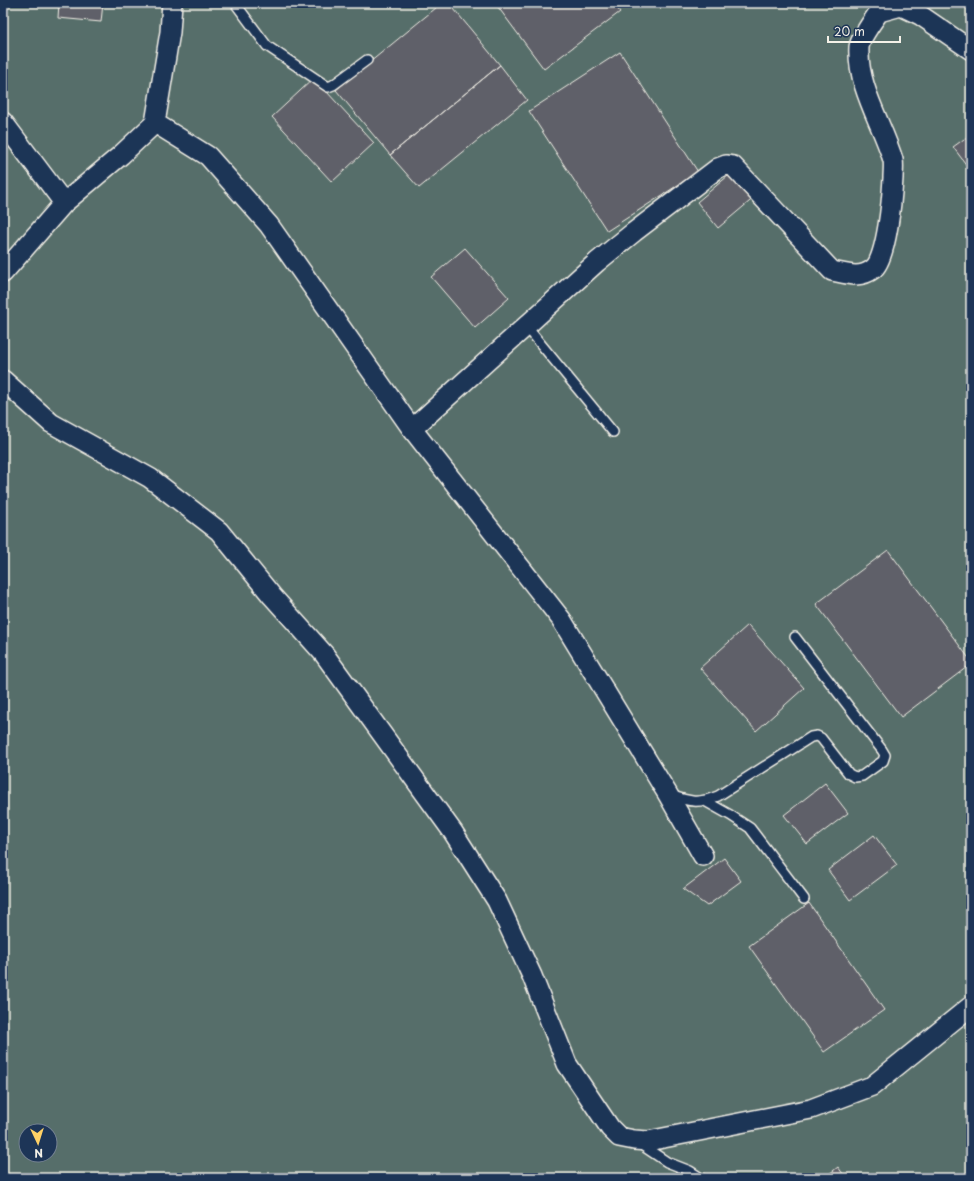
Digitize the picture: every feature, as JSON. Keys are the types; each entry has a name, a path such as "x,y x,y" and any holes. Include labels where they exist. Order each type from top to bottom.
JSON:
{"street":[{"path":"3,273 64,203 121,155 155,123 170,32 172,3"},
{"path":"412,429 598,262 634,232 718,168 726,165 733,166 832,271 850,275 862,275 875,268 883,252 891,211 893,162 871,106 860,68 859,45 879,12 902,6 920,15 971,50"},
{"path":"3,122 64,203"},
{"path":"155,123 208,156 269,225 412,429 560,619 667,794 703,856"},
{"path":"3,380 51,423 150,478 219,531 272,596 324,654 453,832 497,901 532,976 567,1064 610,1128 619,1137 648,1141 811,1109 872,1086 971,1006"}],"lane":[{"path":"235,3 267,46 328,87 333,85 367,60"},
{"path":"526,326 613,432"},
{"path":"667,794 687,801 705,801 718,796 811,737 817,736 821,738 849,774 855,777 862,776 883,761 885,755 882,750 795,637"},
{"path":"705,801 730,814 750,828 804,899"},
{"path":"634,1140 667,1162 690,1171 701,1178"}],"green space":[{"path":"3,3 971,3 971,1178 3,1178"}],"building":[{"path":"59,3 103,3 101,22 58,18"},
{"path":"442,3 449,3 500,65 390,155 336,90"},
{"path":"495,3 613,3 620,12 544,69"},
{"path":"620,52 698,172 607,231 529,111"},
{"path":"500,65 527,100 419,188 390,155"},
{"path":"314,78 374,143 332,182 272,117"},
{"path":"971,134 971,171 953,147"},
{"path":"735,170 756,196 718,228 697,202"},
{"path":"465,248 509,298 475,328 431,277"},
{"path":"888,550 971,661 971,664 901,717 816,604"},
{"path":"748,625 804,688 756,731 700,668"},
{"path":"825,783 848,813 807,844 784,815"},
{"path":"874,835 897,865 850,900 828,870"},
{"path":"724,858 741,881 707,906 683,889"},
{"path":"809,903 884,1010 824,1052 749,946"},
{"path":"838,1167 846,1178 824,1178"}]}
